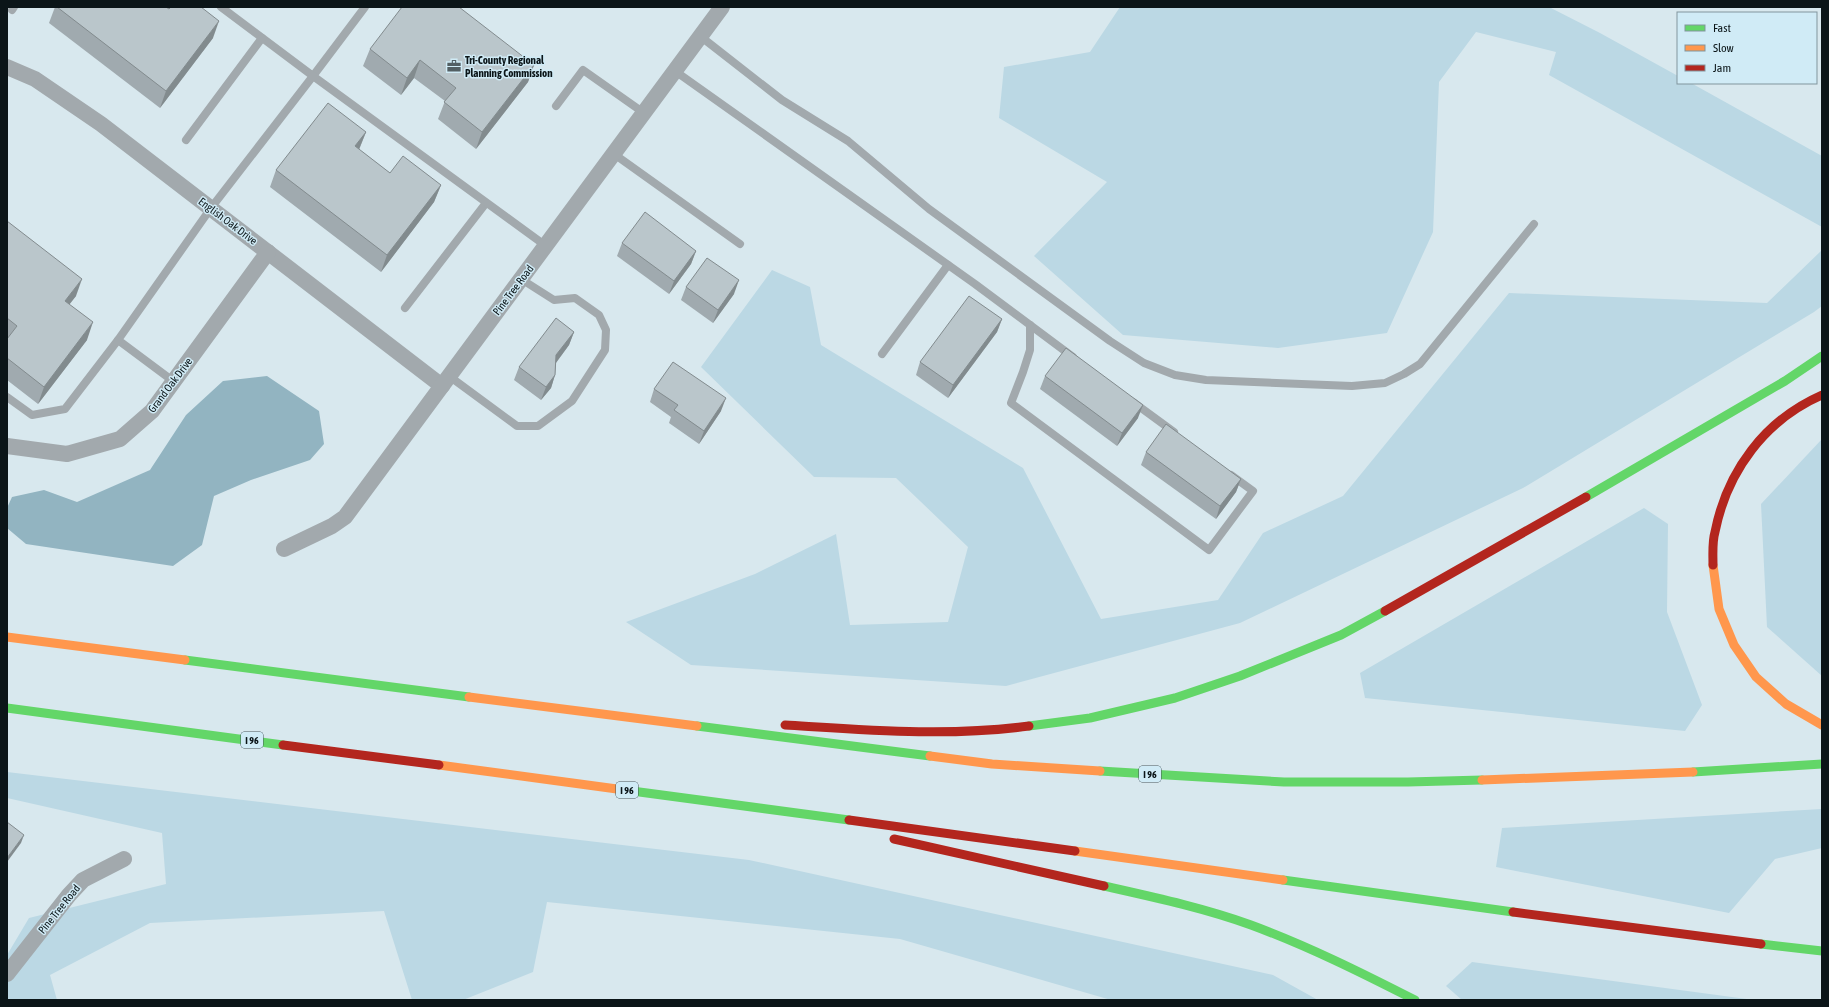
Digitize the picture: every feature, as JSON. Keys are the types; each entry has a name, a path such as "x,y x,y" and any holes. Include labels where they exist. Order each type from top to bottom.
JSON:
{"highway":[{"path":"775,724 910,732 1008,728 1090,718 1167,700 1240,676 1341,635 1421,592 1785,381 1822,356"},
{"path":"1822,395 1786,415 1760,438 1742,463 1726,490 1719,509 1712,545 1712,564 1717,602 1724,624 1737,652 1764,688 1794,712 1822,725"},
{"name":"I 96","path":"7,638 992,764 1284,782 1509,780 1644,775 1822,764"},
{"path":"481,699 583,702"},
{"name":"I 96","path":"7,708 756,807 1607,925 1822,951"},
{"path":"756,807 853,830"},
{"path":"883,837 1161,899 1251,925 1336,960 1415,1000"}],"street":[{"name":"Pine Tree Road","path":"284,549 332,526 345,517 722,7"},
{"name":"English Oak Drive","path":"7,67 36,79 101,124 268,252 446,381"},
{"name":"Grand Oak Drive","path":"7,446 67,454 120,439 152,411 268,252"},
{"name":"Pine Tree Road","path":"7,974 69,895 83,880 124,859"}],"lane":[{"path":"221,7 546,246"},
{"path":"7,397 32,415 65,408 118,340 210,208 365,7"},
{"path":"700,36 782,100 848,141 929,209 1110,341 1144,363 1176,375 1206,380 1352,386 1385,384 1420,364 1534,224"},
{"path":"186,140 262,38"},
{"path":"556,106 583,70 644,113"},
{"path":"675,71 948,265 1081,363"},
{"path":"614,154 740,244"},
{"path":"406,308 486,203"},
{"path":"882,354 948,265"},
{"path":"446,381 517,426 538,426 572,401 605,350 606,330 599,315 575,298 554,300 521,279"},
{"path":"1030,325 1030,350 1011,403 1209,550 1253,491 1221,468"},
{"path":"118,340 173,381"},
{"path":"1126,396 1183,439"}],"shaded area":[{"path":"1120,7 1549,7 1677,75 1677,84 1693,84 1822,156 1822,227 1549,75 1556,52 1476,32 1439,82 1433,232 1387,333 1278,348 1123,335 1034,256 1107,182 999,118 1004,67 1090,52"},
{"path":"1822,250 1822,306 1814,312 1523,488 1240,623 1006,686 691,665 626,622 755,574 836,534 850,625 948,622 968,547 896,478 814,477 701,367 772,270 810,287 821,345 1023,468 1101,619 1218,600 1263,533 1343,496 1509,293 1767,303"},
{"path":"267,376 319,411 324,444 310,460 251,480 214,496 202,545 173,566 26,544 7,528 7,508 12,497 44,490 77,502 150,470 186,415 223,381"},
{"path":"1822,439 1822,676 1767,627 1761,504"},
{"path":"1644,508 1668,524 1667,612 1702,705 1685,731 1365,698 1360,673"},
{"path":"7,772 749,860 1273,975 1318,1000 1111,1000 900,939 547,902 533,972 463,1000 412,1000 384,911 150,923 50,975 57,1000 7,1000 7,955 29,918 166,884 162,833 7,798"},
{"path":"1822,809 1822,848 1775,859 1729,913 1496,867 1502,828"},
{"path":"1472,962 1754,1000 1462,1000 1446,986"}],"building":[{"path":"57,7 166,7 169,9 171,7 201,7 219,21 166,91"},
{"path":"402,7 459,7 534,65 482,132 444,102 456,88 420,60 407,78 370,49"},
{"path":"328,103 366,132 355,146 390,173 403,156 441,185 387,255 276,170"},
{"path":"645,212 696,251 674,281 622,243"},
{"path":"7,221 82,279 65,301 93,322 44,387 7,358 7,339 17,326 7,318"},
{"path":"707,258 739,280 718,310 686,287"},
{"path":"969,296 1002,319 953,385 920,362"},
{"path":"556,318 574,332 556,355 555,375 546,387 519,367"},
{"path":"1066,348 1143,405 1122,433 1045,376"},
{"path":"673,362 726,398 704,431 674,410 678,405 654,389"},
{"path":"1166,424 1241,479 1220,506 1146,452"},
{"path":"7,822 24,835 7,858"}],"traffic: fast":[{"path":"1586,497 1785,381 1822,356"},
{"path":"1029,726 1090,718 1175,698 1240,676 1341,635 1385,611"},
{"path":"185,660 469,697"},
{"path":"7,708 283,745"},
{"path":"697,726 930,756"},
{"path":"1693,772 1822,764"},
{"path":"1100,771 1284,782 1408,782 1482,780"},
{"path":"617,789 849,820"},
{"path":"1283,880 1513,912"},
{"path":"1104,886 1197,908 1251,925 1314,951 1415,1000"},
{"path":"1761,944 1822,951"}],"traffic: slow":[{"path":"1713,565 1719,609 1734,645 1756,677 1786,704 1822,725"},
{"path":"7,637 185,660"},
{"path":"469,697 697,726"},
{"path":"930,756 992,764 1100,771"},
{"path":"439,765 617,789"},
{"path":"1482,780 1693,772"},
{"path":"1075,851 1283,880"}],"traffic: jam":[{"path":"1713,565 1714,536 1729,488 1739,468 1766,433 1783,418 1822,395"},
{"path":"1385,611 1586,497"},
{"path":"785,725 907,732 968,731 1029,726"},
{"path":"283,745 439,765"},
{"path":"849,820 1075,851"},
{"path":"894,839 1104,886"},
{"path":"1513,912 1761,944"}],"place":[{"name":"Tri-County Regional Planning Commission","path":"454,66"}]}
